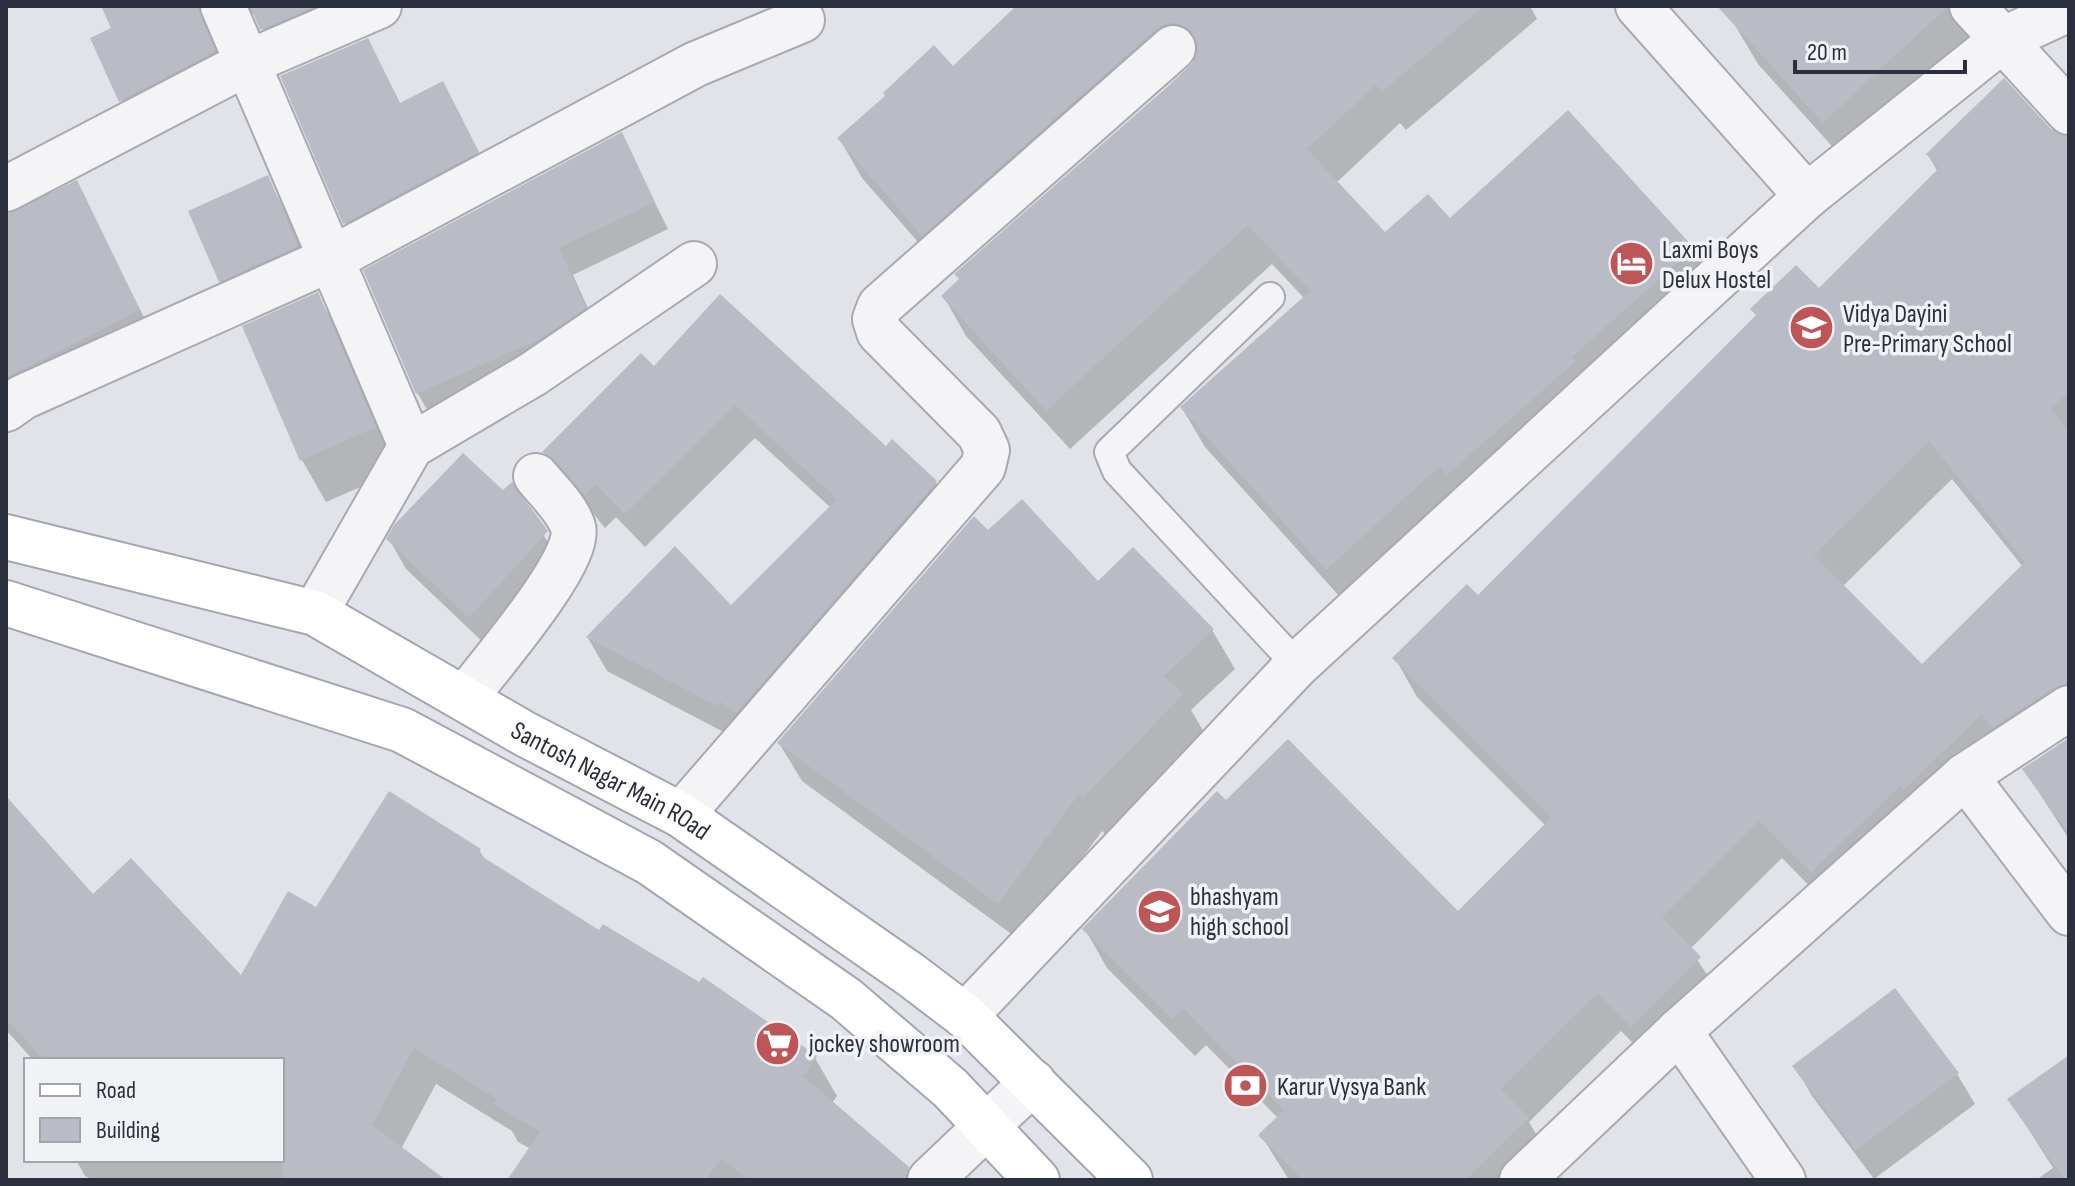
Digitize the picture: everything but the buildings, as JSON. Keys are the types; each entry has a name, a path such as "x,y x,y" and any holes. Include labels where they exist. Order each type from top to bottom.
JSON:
{"main road":[{"name":"Santosh Nagar Main ROad","path":"6,537 315,613 681,815 965,1016 1130,1180"},
{"name":"Santosh Nagar Main ROad","path":"6,603 402,730 649,862 846,999 986,1123 1037,1180"}],"street":[{"path":"223,6 411,446"},
{"path":"6,189 249,62 379,6"},
{"path":"6,409 23,397 333,258 696,64 802,20 795,6"},
{"path":"1638,6 1807,196"},
{"path":"1972,6 2069,112"},
{"path":"965,1016 1297,665 1807,196 2002,40 2069,9"},
{"path":"681,815 983,467 987,450 979,433 879,332 875,319 880,306 1173,48"},
{"path":"315,613 411,446 533,374 694,264"},
{"path":"465,698 536,607 573,549 573,527 536,476"},
{"path":"1522,1180 1679,1031 1965,776 2069,708"},
{"path":"1965,776 2069,913"},
{"path":"1679,1031 1783,1180"},
{"path":"930,1180 986,1123 1033,1082"}],"lane":[{"path":"1270,297 1109,452 1117,471 1297,665"}],"place":[{"name":"Laxmi Boys Delux Hostel","path":"1631,264"},
{"name":"Vidya Dayini Pre-Primary School","path":"1812,328"},
{"name":"bhashyam high school","path":"1159,911"},
{"name":"jockey showroom","path":"778,1043"},
{"name":"Karur Vysya Bank","path":"1246,1086"}]}
